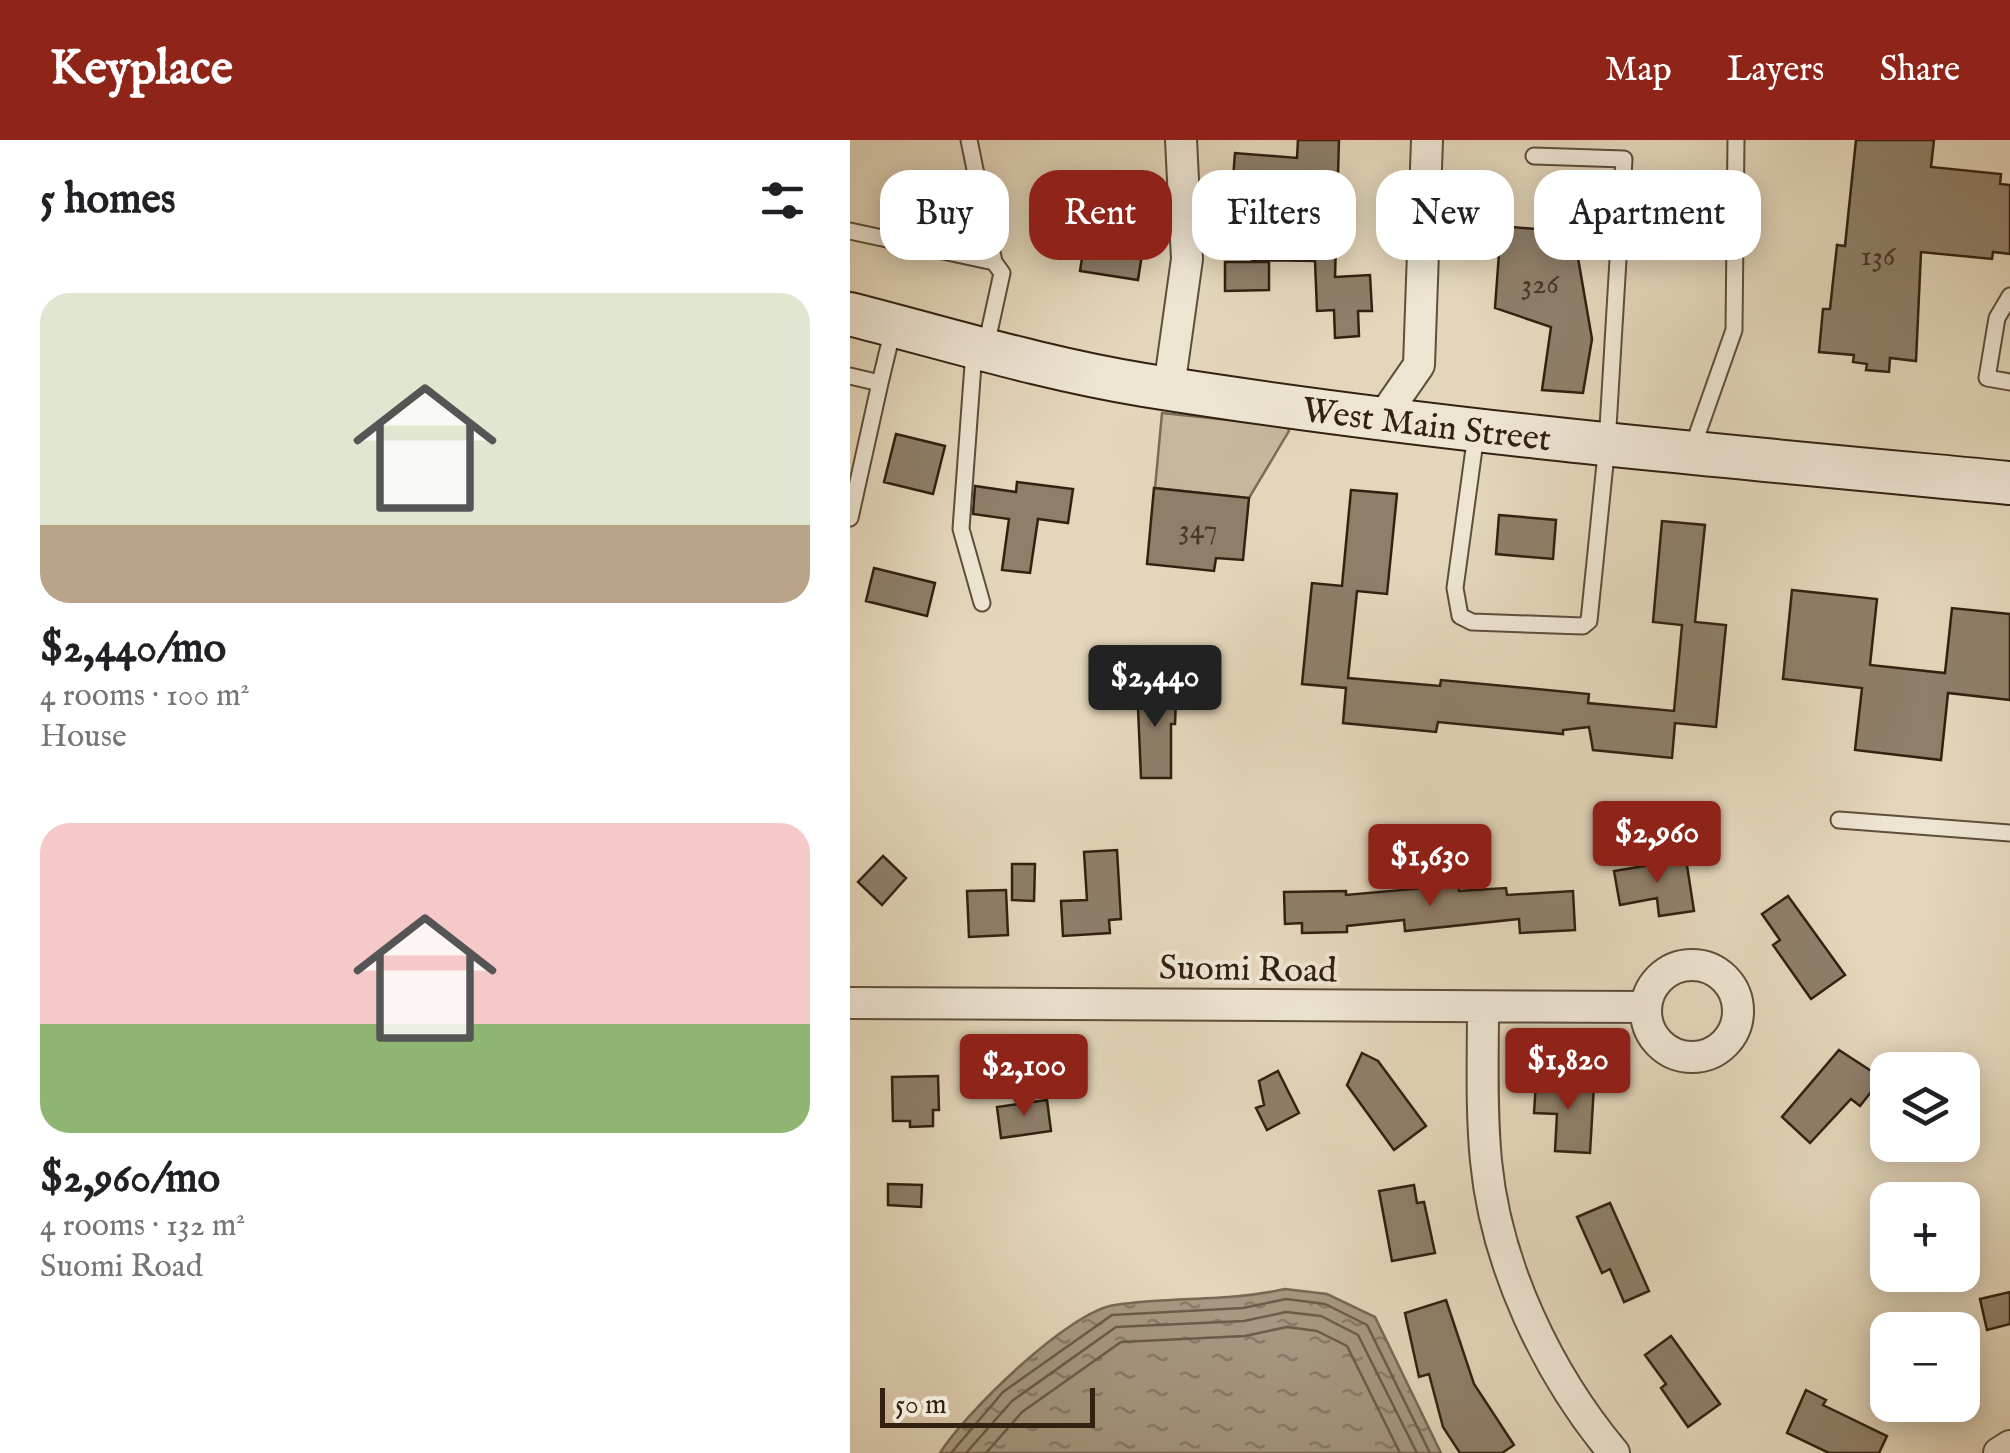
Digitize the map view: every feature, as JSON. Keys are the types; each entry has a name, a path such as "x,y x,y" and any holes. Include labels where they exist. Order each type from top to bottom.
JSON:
{"main road":[{"name":"West Main Street","path":"850,314 980,348 1170,388 1477,430 2010,484"}],"street":[{"path":"1170,388 1188,260 1181,140"},
{"path":"1383,417 1419,364 1427,140"},
{"name":"Suomi Road","path":"850,1002 1645,1007"},
{"path":"1482,1007 1486,1161 1498,1230 1533,1322 1574,1398 1614,1453"},
{"path":"2000,1453 2010,1446"}],"lane":[{"path":"969,140 994,262 1002,273 980,348 961,529 982,603"},
{"path":"1690,453 1734,330 1736,140"},
{"path":"1477,430 1455,588 1460,616 1472,622 1577,628 1589,620 1607,444 1624,159 1534,156"},
{"path":"850,231 994,262"},
{"path":"2010,296 1998,318 1987,378 2010,382"},
{"path":"850,518 894,325"},
{"path":"852,376 880,383"},
{"path":"1839,820 2010,833"}],"shaded area":[{"path":"1162,413 1287,426 1289,431 1249,498 1155,488"}],"water":[{"path":"1285,1289 1327,1294 1375,1317 1441,1453 940,1453 971,1414 1020,1366 1095,1311 1136,1302 1242,1296"}],"building":[{"path":"1298,140 1339,140 1338,170 1234,170 1235,153 1297,158"},
{"path":"1856,140 1934,140 1931,167 2001,174 2000,184 2010,185 2010,254 1993,252 1992,259 1921,252 1916,361 1890,358 1889,372 1866,370 1867,364 1853,362 1854,355 1819,352 1823,309 1830,309 1837,245 1845,246"},
{"path":"1514,227 1534,229 1534,260 1578,260 1592,339 1583,393 1542,390 1551,327 1495,308 1499,260 1514,260"},
{"path":"1082,260 1141,260 1138,280 1080,271"},
{"path":"1252,260 1335,260 1335,277 1370,275 1372,311 1358,311 1359,336 1335,338 1334,310 1317,311 1315,261"},
{"path":"1225,262 1269,262 1269,290 1225,291"},
{"path":"896,434 945,446 933,494 884,482"},
{"path":"1017,482 1073,489 1068,523 1038,519 1030,573 1002,570 1009,519 973,514 975,486 1016,492"},
{"path":"1154,488 1249,498 1243,560 1216,558 1214,571 1147,564"},
{"path":"1351,490 1397,494 1387,594 1357,591 1348,678 1440,686 1441,680 1589,694 1588,703 1674,711 1682,625 1653,622 1662,521 1705,525 1695,622 1726,625 1716,727 1675,723 1672,758 1593,750 1589,727 1563,730 1563,734 1438,722 1436,732 1343,723 1346,688 1302,684 1312,583 1342,586"},
{"path":"1499,515 1556,520 1553,559 1496,554"},
{"path":"874,568 935,583 927,616 866,601"},
{"path":"1792,590 1877,599 1870,665 1945,673 1952,608 2010,614 2010,700 1948,693 1941,760 1855,750 1862,688 1783,679"},
{"path":"1137,684 1167,685 1166,698 1176,699 1175,724 1171,724 1171,778 1141,778"},
{"path":"1117,850 1121,919 1109,920 1110,933 1063,936 1061,901 1087,900 1084,852"},
{"path":"883,856 906,878 882,905 858,882"},
{"path":"1686,859 1694,911 1659,916 1657,898 1620,905 1614,871"},
{"path":"1012,864 1035,864 1034,901 1012,900"},
{"path":"1458,885 1459,891 1506,888 1507,895 1573,891 1575,930 1520,933 1519,919 1405,931 1404,920 1347,926 1347,932 1302,933 1302,923 1285,924 1284,892 1346,891 1346,895"},
{"path":"1006,890 1008,935 969,937 967,891"},
{"path":"1788,896 1845,975 1811,999 1773,945 1780,940 1762,914"},
{"path":"1839,1050 1870,1070 1870,1093 1860,1106 1851,1099 1810,1143 1782,1117"},
{"path":"1362,1053 1378,1061 1426,1126 1394,1150 1347,1085"},
{"path":"1278,1071 1299,1113 1267,1130 1256,1108 1264,1105 1259,1081"},
{"path":"938,1076 939,1110 933,1110 933,1126 910,1127 910,1121 893,1121 892,1077"},
{"path":"1536,1082 1594,1085 1590,1153 1555,1151 1557,1114 1534,1113"},
{"path":"1047,1100 1051,1131 1001,1138 997,1107"},
{"path":"888,1184 922,1185 921,1207 888,1205"},
{"path":"1414,1185 1417,1203 1424,1202 1435,1253 1392,1261 1379,1191"},
{"path":"1610,1203 1649,1291 1624,1302 1610,1269 1602,1273 1577,1217"},
{"path":"2010,1292 2010,1324 1987,1330 1980,1299"},
{"path":"1446,1300 1474,1384 1514,1445 1502,1453 1460,1453 1443,1427 1429,1374 1419,1377 1405,1313"},
{"path":"1671,1336 1720,1404 1688,1427 1661,1388 1666,1384 1645,1355"},
{"path":"1806,1390 1826,1400 1823,1405 1887,1436 1879,1453 1829,1453 1787,1433"}]}
